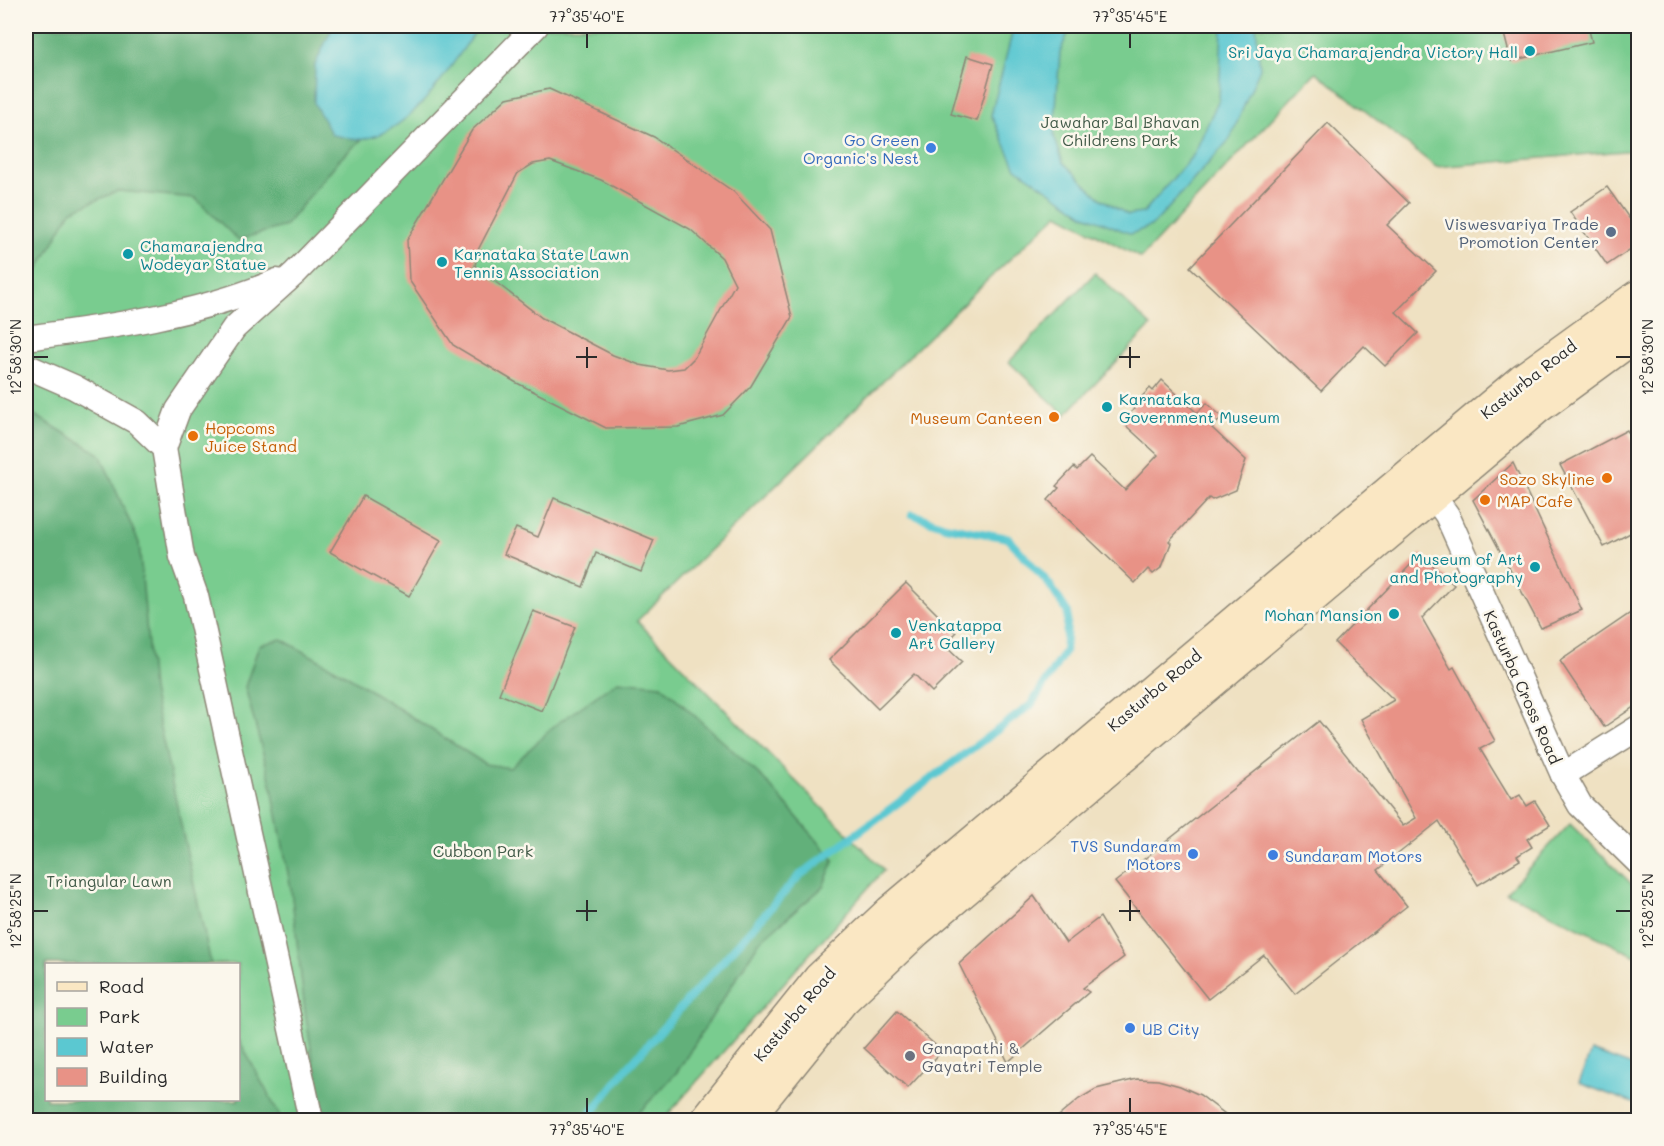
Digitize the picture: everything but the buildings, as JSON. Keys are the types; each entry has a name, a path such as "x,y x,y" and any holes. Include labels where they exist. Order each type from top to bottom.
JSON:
{"main road":[{"name":"Kasturba Road","path":"706,1120 820,979 891,912 1523,380 1638,297"},
{"name":"Kasturba Road","path":"745,1120 842,1000 915,931 1537,407 1638,333"}],"street":[{"path":"311,1120 196,596 182,557 164,448 178,410 234,328 295,273 536,26"},
{"path":"26,338 84,331 172,313 253,291 295,273"},
{"path":"26,366 74,387 137,422 164,448"},
{"name":"Kasturba Cross Road","path":"1432,494 1447,515 1563,775 1580,805 1638,862"},
{"path":"1563,775 1638,728"}],"green space":[{"name":"Cubbon Park","path":"26,26 1638,26 1638,141 1636,150 1436,167 1316,72 1141,258 1058,214 637,621 884,870 663,1120 26,1120"},
{"path":"26,26 434,26 402,103 339,160 285,226 238,240 195,198 118,191 71,211 30,284 26,287"},
{"path":"1095,273 1151,326 1065,415 1009,362"},
{"name":"Triangular Lawn","path":"26,410 100,454 139,543 152,690 211,963 45,963 45,1101 240,1101 240,1042 282,1120 26,1120"},
{"path":"281,639 348,676 485,764 510,768 555,725 618,681 661,685 765,780 834,860 823,887 759,942 677,1072 632,1120 323,1120 305,1011 291,889 271,783 245,687 259,645"},
{"path":"1570,824 1638,890 1638,957 1506,892"}],"water":[{"path":"333,26 477,26 440,82 413,112 398,125 381,134 364,139 352,139 332,135 314,103 315,65"},
{"path":"1014,26 1071,26 1060,52 1054,136 1063,162 1100,198 1128,215 1143,213 1194,154 1219,99 1222,26 1256,26 1260,68 1230,139 1153,225 1131,234 1085,215 1016,168 991,115"},
{"path":"1591,1051 1638,1068 1638,1105 1579,1083"}],"waterway":[{"path":"586,1120 627,1068 799,876 1031,705 1065,651 1068,613 1049,584 1008,538 945,526 912,514"}],"place":[{"name":"Sri Jaya Chamarajendra Victory Hall","path":"1530,51"},
{"name":"Go Green Organic's Nest","path":"931,148"},
{"name":"Viswesvariya Trade Promotion Center","path":"1611,232"},
{"name":"Chamarajendra Wodeyar Statue","path":"128,254"},
{"name":"Karnataka State Lawn Tennis Association","path":"442,262"},
{"name":"Karnataka Government Museum","path":"1107,407"},
{"name":"Museum Canteen","path":"1054,417"},
{"name":"Hopcoms Juice Stand","path":"193,436"},
{"name":"Sozo Skyline","path":"1607,478"},
{"name":"MAP Cafe","path":"1485,500"},
{"name":"Museum of Art and Photography","path":"1535,567"},
{"name":"Mohan Mansion","path":"1394,614"},
{"name":"Venkatappa Art Gallery","path":"896,633"},
{"name":"TVS Sundaram Motors","path":"1193,854"},
{"name":"Sundaram Motors","path":"1273,855"},
{"name":"UB City","path":"1130,1028"},
{"name":"Ganapathi & Gayatri Temple","path":"910,1056"}],"park label":[{"name":"Jawahar Bal Bhavan Childrens Park","path":"1120,130"}]}
